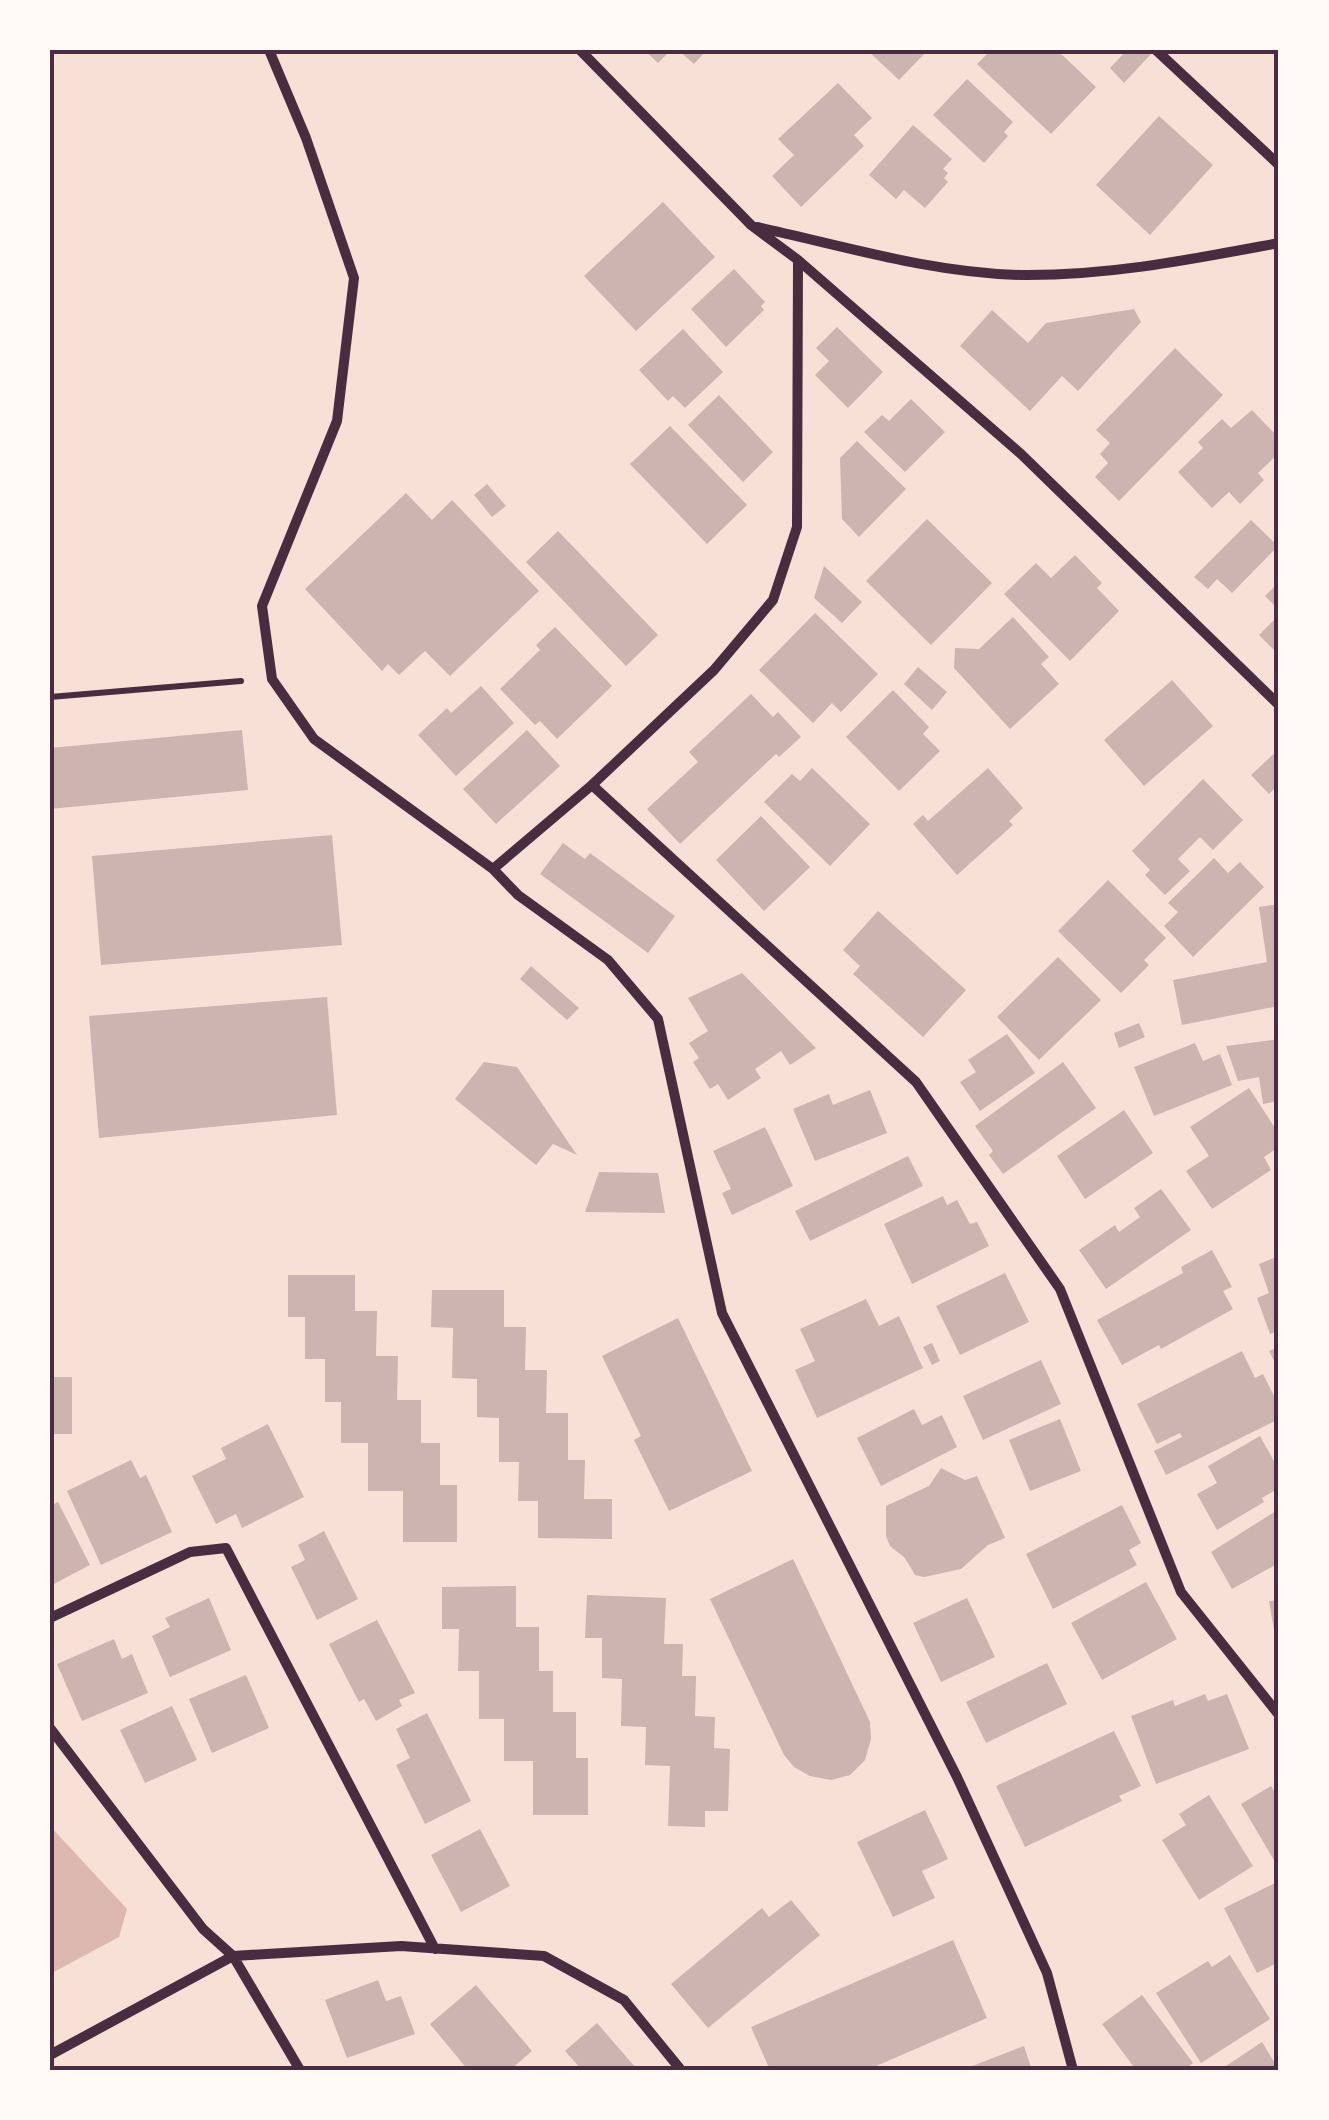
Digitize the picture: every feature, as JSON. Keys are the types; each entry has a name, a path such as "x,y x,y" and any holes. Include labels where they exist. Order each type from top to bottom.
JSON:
{"street":[{"path":"269,50 306,138 354,278 336,422 262,606 272,678 314,739 608,960 658,1019 722,1313 966,1795 1047,1972 1073,2070"},
{"path":"580,50 752,225 798,260 1021,454 1279,705"},
{"path":"1156,50 1279,165"},
{"path":"752,225 931,265 1019,274 1138,270 1279,243"},
{"path":"493,870 592,786 714,670 773,600 797,528 798,260"},
{"path":"592,786 916,1082 1060,1290 1180,1592 1279,1715"},
{"path":"50,1618 190,1552 226,1548 435,1949"},
{"path":"50,1728 203,1929 233,1956 300,2070"},
{"path":"50,2054 233,1956 401,1946 544,1956 624,2000 681,2070"}],"path":[{"path":"50,697 272,678"}],"shaded area":[{"path":"50,1826 127,1909 119,1937 50,1974"}],"building":[{"path":"644,50 671,50 658,63"},
{"path":"678,50 707,50 694,64"},
{"path":"867,50 928,50 899,80"},
{"path":"991,50 1057,50 1096,87 1051,134 977,64"},
{"path":"1127,50 1152,53 1124,83 1110,68"},
{"path":"967,79 1013,122 1004,132 1008,136 984,163 933,115"},
{"path":"838,83 872,118 854,135 864,146 801,207 772,176 794,155 778,139"},
{"path":"1159,116 1213,165 1150,235 1096,185"},
{"path":"913,125 952,159 943,169 948,173 944,178 948,182 925,208 904,190 896,199 869,175"},
{"path":"663,202 715,257 636,331 584,276"},
{"path":"734,269 765,302 761,306 764,310 726,347 691,309"},
{"path":"1134,309 1141,322 1078,391 1062,376 1030,411 960,346 992,310 1028,343 1046,323"},
{"path":"837,327 883,372 848,408 815,375 829,361 816,348"},
{"path":"683,329 723,372 685,408 673,396 668,401 639,370"},
{"path":"1175,348 1223,395 1119,501 1095,477 1108,463 1100,454 1110,443 1096,430"},
{"path":"719,395 773,452 743,482 688,425"},
{"path":"911,399 945,432 905,472 864,432 882,415 889,421"},
{"path":"1252,410 1279,438 1279,453 1258,473 1264,480 1240,504 1229,492 1212,508 1178,472 1203,448 1198,442 1222,419 1231,428"},
{"path":"670,426 747,505 707,544 630,464"},
{"path":"857,441 906,489 859,537 842,519 840,458"},
{"path":"487,484 506,506 492,517 474,495"},
{"path":"406,493 432,520 452,500 539,591 450,676 425,651 399,675 388,664 382,671 305,589"},
{"path":"927,519 992,583 931,645 866,581"},
{"path":"1251,520 1278,546 1232,593 1217,579 1208,589 1194,577"},
{"path":"558,531 658,635 626,666 526,562"},
{"path":"1075,555 1102,583 1097,588 1119,611 1070,661 1004,594 1036,563 1051,578"},
{"path":"824,566 862,602 842,623 814,598"},
{"path":"1279,582 1279,610 1265,596"},
{"path":"815,613 878,674 841,712 832,703 813,723 759,670"},
{"path":"1279,615 1279,655 1259,635"},
{"path":"1013,617 1049,657 1041,664 1059,684 1010,729 954,668 955,648 979,649"},
{"path":"555,627 612,686 557,739 540,721 535,725 500,689 540,650 536,645"},
{"path":"918,667 947,692 932,710 904,684"},
{"path":"1172,680 1213,726 1144,786 1104,740"},
{"path":"481,686 514,723 456,776 418,735 447,708 451,713"},
{"path":"893,690 929,727 923,734 940,751 899,791 846,737"},
{"path":"751,694 773,717 778,712 801,737 779,757 776,754 680,844 647,809 698,762 689,752"},
{"path":"242,730 248,790 50,809 50,748"},
{"path":"527,730 560,766 496,824 463,789"},
{"path":"1279,749 1279,784 1269,794 1251,775"},
{"path":"812,768 870,824 830,866 764,802 792,774 800,781"},
{"path":"988,768 1023,808 1009,821 1013,825 957,875 913,824 923,815 928,821"},
{"path":"1203,779 1243,820 1213,850 1200,837 1178,859 1190,871 1165,895 1145,875 1150,870 1132,851"},
{"path":"761,816 810,867 764,911 716,860"},
{"path":"332,835 342,945 101,965 92,856"},
{"path":"563,843 585,859 590,853 675,916 648,953 540,874"},
{"path":"1214,858 1228,873 1240,862 1264,887 1193,957 1164,926 1178,912 1168,903"},
{"path":"1108,880 1166,938 1144,960 1149,965 1121,993 1058,931"},
{"path":"1279,904 1279,1006 1182,1025 1173,980 1267,962 1259,907"},
{"path":"878,911 966,990 923,1037 853,974 860,966 843,950"},
{"path":"1058,957 1101,1000 1039,1060 997,1017"},
{"path":"531,966 579,1008 567,1020 520,979"},
{"path":"742,973 816,1048 790,1065 781,1051 755,1069 761,1078 728,1100 718,1084 710,1089 693,1062 699,1058 689,1043 708,1031 688,998"},
{"path":"327,997 337,1115 99,1138 89,1016"},
{"path":"1139,1023 1145,1037 1119,1048 1114,1033"},
{"path":"1007,1034 1035,1073 980,1111 960,1082 976,1072 968,1060"},
{"path":"1279,1039 1279,1101 1263,1104 1259,1077 1238,1081 1226,1046"},
{"path":"1195,1043 1203,1061 1220,1054 1232,1085 1154,1116 1134,1067"},
{"path":"484,1062 517,1067 577,1155 553,1144 536,1165 455,1099"},
{"path":"1063,1062 1096,1108 1003,1174 975,1126"},
{"path":"1249,1088 1279,1134 1274,1138 1279,1147 1264,1157 1271,1170 1212,1209 1186,1171 1209,1156 1190,1127"},
{"path":"870,1090 887,1133 815,1161 793,1109 829,1094 833,1105"},
{"path":"1124,1110 1153,1153 1085,1199 1057,1156"},
{"path":"765,1127 793,1186 732,1215 722,1193 731,1189 713,1151"},
{"path":"908,1156 923,1186 810,1241 795,1211"},
{"path":"599,1172 658,1173 665,1213 585,1212"},
{"path":"1161,1189 1191,1230 1106,1289 1079,1250 1115,1225 1119,1232 1140,1217 1134,1208"},
{"path":"943,1196 947,1205 957,1200 970,1224 977,1222 989,1246 912,1284 884,1224"},
{"path":"1212,1250 1232,1287 1223,1291 1233,1309 1161,1349 1159,1345 1122,1365 1097,1320 1183,1273 1181,1267"},
{"path":"1279,1256 1279,1331 1270,1334 1257,1298 1269,1293 1259,1264"},
{"path":"1005,1273 1029,1322 960,1355 936,1306"},
{"path":"288,1275 355,1275 355,1311 377,1311 376,1356 398,1356 397,1400 421,1400 421,1443 440,1443 440,1485 457,1485 457,1542 403,1542 403,1491 368,1491 368,1443 341,1443 341,1402 325,1402 325,1359 305,1359 305,1317 288,1317"},
{"path":"432,1290 504,1290 504,1327 526,1327 525,1370 547,1370 546,1413 568,1413 568,1460 585,1460 584,1499 612,1499 612,1539 538,1538 538,1501 518,1501 519,1462 499,1462 499,1418 477,1417 477,1379 452,1378 453,1328 431,1327"},
{"path":"866,1299 879,1326 899,1316 923,1368 817,1418 795,1370 815,1361 800,1329"},
{"path":"678,1318 752,1471 669,1511 634,1440 641,1436 602,1356"},
{"path":"932,1343 940,1361 932,1365 923,1347"},
{"path":"1279,1347 1279,1371 1269,1351"},
{"path":"1242,1351 1255,1378 1263,1374 1279,1406 1279,1419 1166,1475 1154,1451 1182,1437 1180,1433 1157,1444 1137,1404"},
{"path":"1041,1360 1061,1404 983,1440 963,1396"},
{"path":"50,1377 72,1377 72,1434 50,1434"},
{"path":"914,1409 922,1425 942,1415 957,1447 881,1486 857,1438"},
{"path":"1060,1419 1081,1471 1030,1491 1009,1440"},
{"path":"268,1424 304,1497 242,1528 236,1514 216,1524 192,1476 226,1459 221,1448"},
{"path":"1260,1436 1279,1470 1279,1488 1262,1498 1264,1502 1217,1530 1197,1494 1217,1483 1208,1466"},
{"path":"131,1460 140,1478 146,1475 172,1532 101,1565 67,1491"},
{"path":"941,1468 965,1480 977,1476 1005,1538 988,1545 961,1569 924,1577 915,1575 905,1558 890,1546 886,1506 929,1486"},
{"path":"58,1502 90,1565 50,1586 50,1506"},
{"path":"1122,1505 1141,1543 1129,1550 1137,1565 1053,1609 1026,1554"},
{"path":"1279,1509 1279,1563 1232,1589 1211,1552"},
{"path":"324,1531 358,1599 317,1620 291,1567 305,1560 298,1545"},
{"path":"793,1559 870,1722 871,1739 865,1760 850,1775 831,1780 810,1776 794,1767 784,1755 710,1599"},
{"path":"1146,1582 1177,1639 1102,1680 1071,1623"},
{"path":"516,1586 516,1627 539,1627 539,1671 553,1671 553,1712 576,1712 576,1758 588,1758 588,1815 533,1815 533,1761 504,1761 504,1719 479,1719 479,1671 458,1671 459,1629 442,1629 442,1587"},
{"path":"587,1595 666,1598 664,1644 683,1644 682,1676 696,1676 695,1716 715,1717 714,1748 730,1749 728,1811 705,1811 705,1827 668,1826 670,1766 645,1765 646,1727 621,1726 622,1679 602,1678 602,1638 585,1638"},
{"path":"209,1598 231,1650 170,1677 152,1636 170,1627 165,1618"},
{"path":"967,1598 995,1657 941,1682 913,1623"},
{"path":"1279,1600 1279,1648 1277,1648 1269,1601"},
{"path":"377,1620 415,1693 399,1700 402,1706 376,1721 364,1699 359,1702 329,1644"},
{"path":"114,1639 122,1659 132,1654 148,1693 82,1721 57,1664"},
{"path":"1047,1663 1067,1704 986,1743 966,1702"},
{"path":"246,1675 269,1728 212,1753 189,1699"},
{"path":"1205,1694 1208,1701 1227,1694 1249,1749 1156,1784 1131,1716 1173,1700 1175,1706"},
{"path":"172,1706 197,1760 145,1783 120,1730"},
{"path":"427,1713 471,1801 425,1824 396,1765 410,1758 396,1729"},
{"path":"1114,1731 1141,1786 1119,1796 1122,1801 1025,1847 996,1786"},
{"path":"1271,1786 1279,1793 1279,1869 1241,1804"},
{"path":"1209,1795 1253,1866 1199,1900 1162,1840 1186,1825 1179,1814"},
{"path":"925,1810 948,1859 922,1871 935,1898 893,1917 857,1842"},
{"path":"480,1829 510,1886 461,1912 431,1855"},
{"path":"1275,1883 1279,1891 1279,1962 1257,1973 1224,1908"},
{"path":"791,1900 820,1935 708,2028 671,1984 762,1908 769,1917"},
{"path":"953,1940 987,2018 867,2070 770,2070 751,2027"},
{"path":"1230,1955 1270,2019 1201,2063 1156,1993 1208,1961 1212,1967"},
{"path":"378,1980 386,2001 401,1996 415,2034 347,2058 325,2000"},
{"path":"476,1985 532,2051 510,2070 468,2070 430,2024"},
{"path":"1142,1995 1193,2063 1184,2070 1136,2070 1102,2024"},
{"path":"597,2023 634,2070 582,2070 565,2051"},
{"path":"1262,2042 1279,2070 1220,2070"},
{"path":"1024,2046 1032,2070 962,2070"}]}
